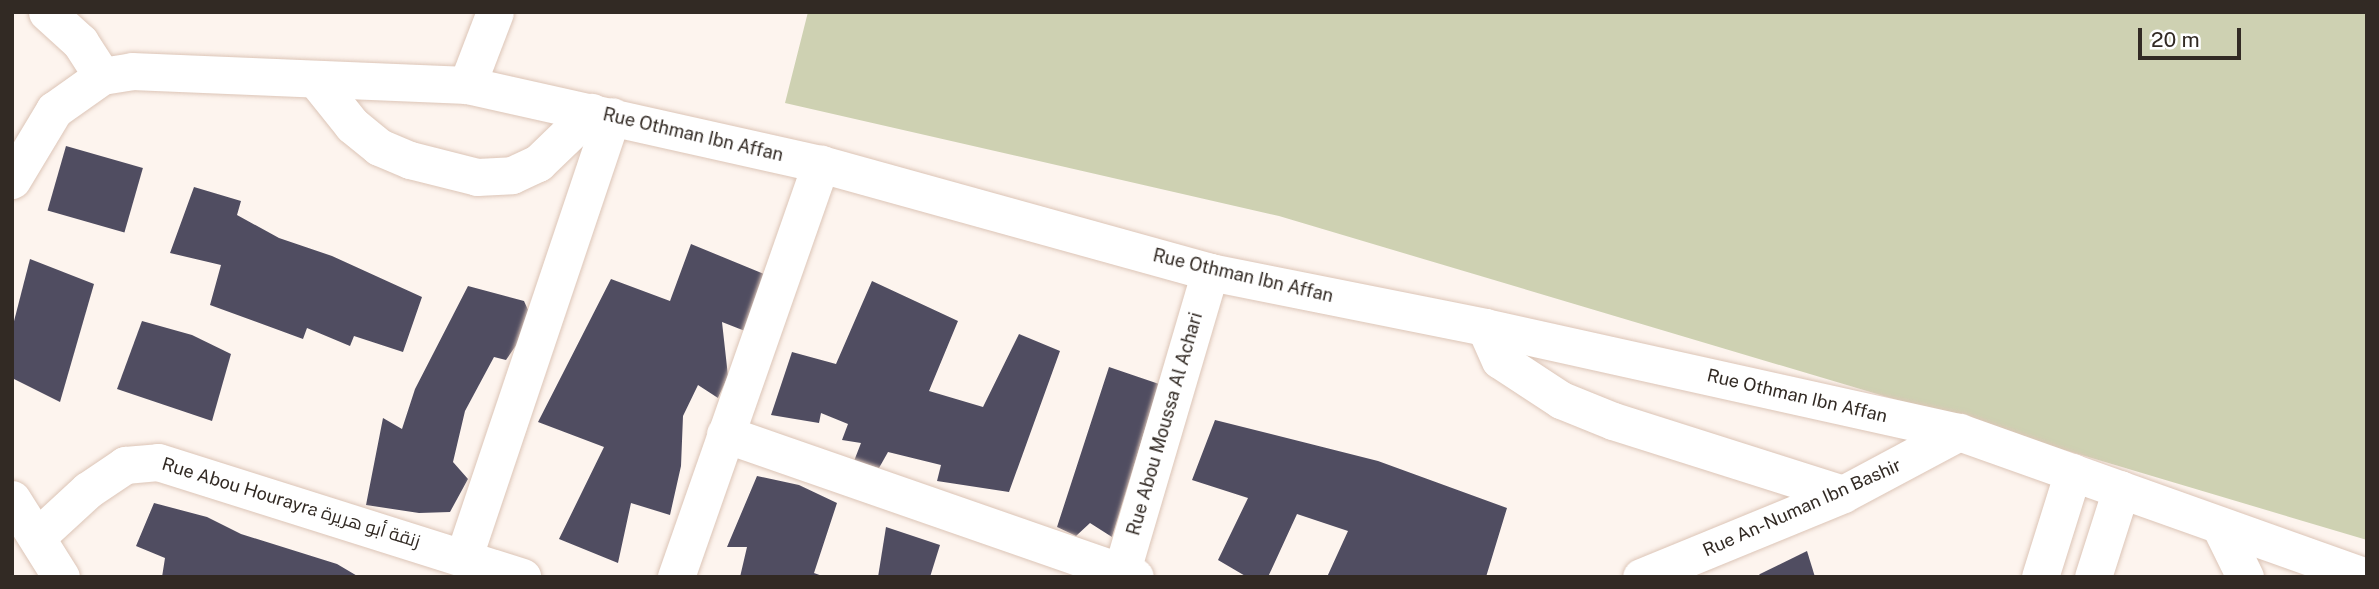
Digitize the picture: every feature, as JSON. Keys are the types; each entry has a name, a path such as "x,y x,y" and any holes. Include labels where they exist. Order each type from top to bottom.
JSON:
{"street":[{"path":"12,180 54,110 102,76 80,42 47,12"},
{"path":"467,85 495,12"},
{"name":"Rue Othman Ibn Affan","path":"102,76 132,71 467,85 601,114 821,164 1210,272 1485,327 1959,432 2365,577"},
{"path":"316,80 352,125 379,146 410,160 477,177 512,175 538,163 601,114"},
{"path":"464,556 601,114"},
{"path":"676,577 821,164"},
{"name":"Rue Abou Moussa Al Achari","path":"1126,575 1210,272"},
{"path":"1485,327 1500,360 1561,400 1613,421 1843,494"},
{"name":"Rue An-Numan Ibn Bashir","path":"1642,577 1843,494 1959,432"},
{"path":"725,434 1126,575"},
{"name":"Rue Abou Hourayra زنقة أبو هريرة","path":"38,536 125,465 158,462 464,556 522,577"},
{"path":"2040,577 2073,472"},
{"path":"2093,577 2120,489"},
{"path":"12,499 38,536 61,577"},
{"path":"2220,526 2245,577"}],"green space":[{"path":"808,12 2367,12 2367,540 1279,216 785,103"}],"building":[{"path":"66,146 143,168 124,232 48,210"},
{"path":"194,187 241,201 237,215 279,238 332,256 422,297 403,352 354,336 350,346 307,328 303,339 210,305 221,265 170,253"},
{"path":"691,244 764,274 745,331 722,322 728,376 718,398 698,385 683,416 681,466 670,515 631,503 618,563 559,539 604,447 538,422 611,279 670,301"},
{"path":"30,259 94,284 60,402 12,378 12,329"},
{"path":"872,281 958,321 929,391 983,407 1019,334 1060,351 1009,492 937,481 941,465 888,452 879,468 854,461 861,443 842,440 848,424 821,413 819,423 771,415 792,352 836,364"},
{"path":"468,286 524,301 533,321 506,360 494,357 465,411 453,462 468,479 450,512 419,513 366,505 383,418 402,429 415,389"},
{"path":"142,321 192,335 231,354 212,421 117,389"},
{"path":"1109,367 1159,384 1112,537 1090,523 1076,536 1057,527"},
{"path":"1215,420 1378,461 1507,508 1486,577 1327,577 1348,531 1297,514 1268,577 1247,577 1218,560 1248,498 1192,480"},
{"path":"757,476 799,485 837,503 814,573 825,577 740,577 747,547 727,547"},
{"path":"154,503 207,517 241,534 337,564 359,577 162,577 165,558 136,546"},
{"path":"886,527 940,545 930,577 878,577"},
{"path":"1807,551 1815,577 1757,577 1760,574"}]}
